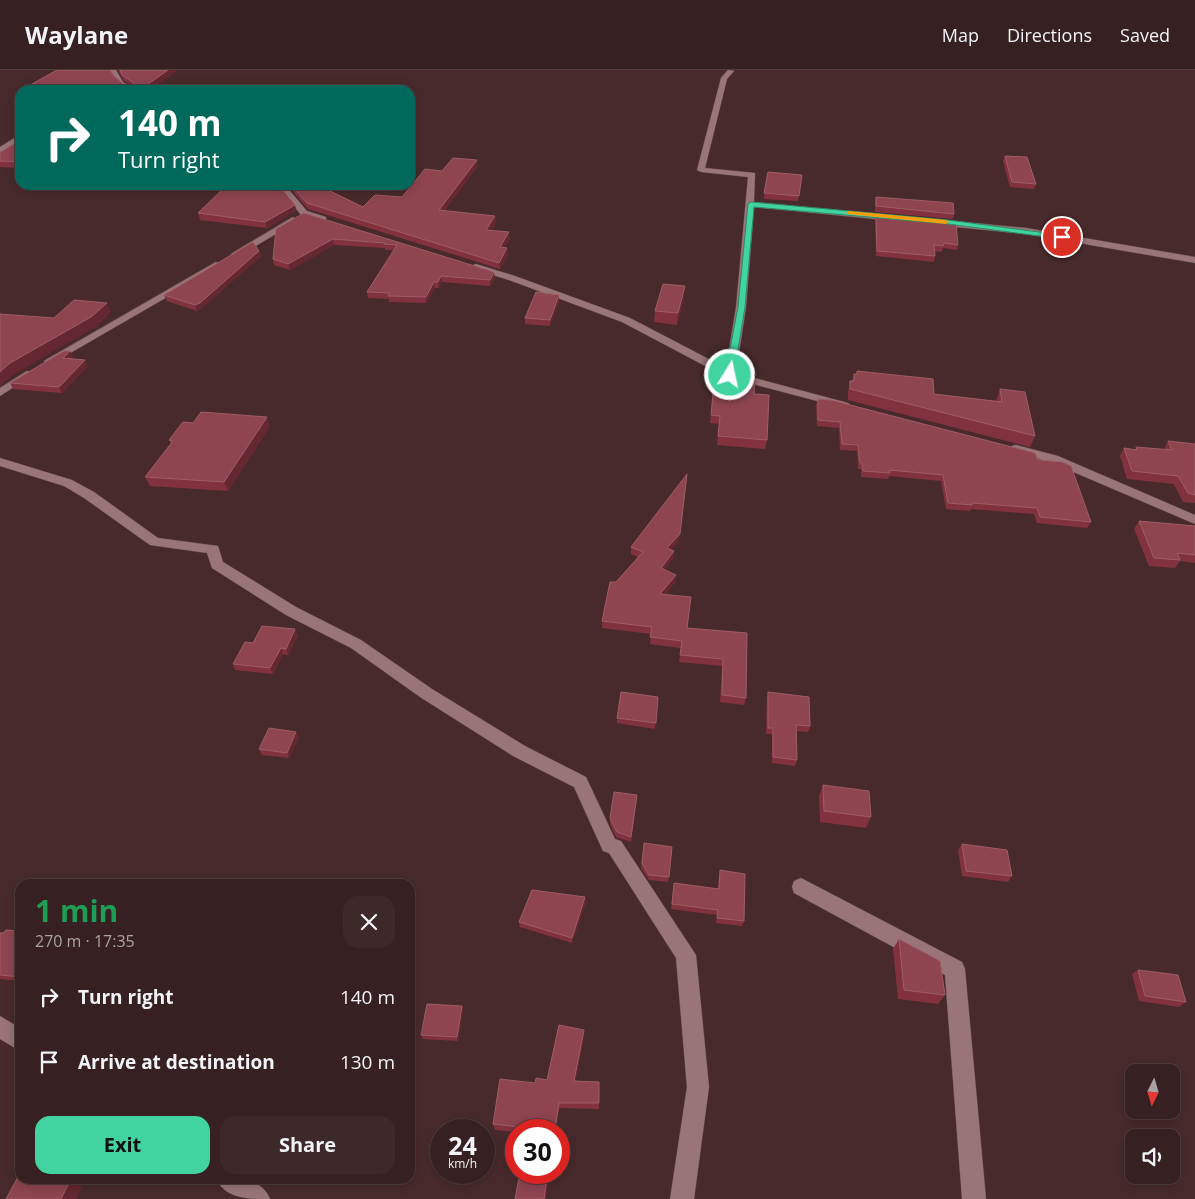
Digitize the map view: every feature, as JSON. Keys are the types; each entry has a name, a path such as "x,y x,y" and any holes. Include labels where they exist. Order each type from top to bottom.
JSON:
{"street":[{"path":"113,70 124,85"},
{"path":"730,375 741,307 752,175 701,170 724,78 731,70"},
{"path":"0,137 15,139"},
{"path":"0,150 15,141"},
{"path":"285,190 304,213 333,222"},
{"path":"751,204 1026,231 1195,260"},
{"path":"0,393 30,372 304,213"},
{"path":"465,263 512,278 626,320 730,375 851,406"},
{"path":"1008,447 1054,459 1195,520"},
{"path":"0,462 68,483 89,495 155,542 213,549 217,564 225,570 290,611 356,644 426,693 519,751 580,782 609,845 615,847 686,955 698,1087 682,1199"},
{"path":"801,887 955,969 974,1199"},
{"path":"0,1027 15,1037"},
{"path":"236,1184 258,1199"}],"building":[{"path":"57,70 110,70 123,84 134,85 30,85"},
{"path":"120,70 168,70 147,85 134,85 134,83 122,75"},
{"path":"15,143 15,162 0,161 0,153"},
{"path":"1005,156 1027,157 1036,184 1012,182"},
{"path":"453,158 477,160 439,210 495,216 486,230 509,232 500,247 507,248 499,263 307,203 295,190 328,190 363,207 375,195 402,197 408,190 415,190 415,181 425,169 442,171"},
{"path":"768,172 802,175 799,196 764,193"},
{"path":"222,190 283,190 295,205 265,222 198,213"},
{"path":"876,197 953,203 954,214 876,206"},
{"path":"304,213 494,272 490,280 441,276 438,282 434,282 426,297 388,296 390,293 367,292 397,245 333,239 288,264 273,259 276,229"},
{"path":"876,216 956,223 958,245 944,243 943,246 934,245 935,256 877,251"},
{"path":"253,242 259,251 200,303 195,305 164,295"},
{"path":"663,284 685,286 678,313 655,311"},
{"path":"536,292 559,295 550,320 525,318"},
{"path":"74,300 107,303 91,317 10,363 0,372 0,314 54,318"},
{"path":"64,351 70,351 63,358 85,360 59,387 10,383"},
{"path":"857,371 933,379 934,394 1002,402 1000,389 1025,392 1035,436 850,389 850,381 854,381 854,374 857,374"},
{"path":"715,373 744,375 755,378 754,394 769,395 767,440 718,436 720,416 711,415"},
{"path":"818,399 831,400 1035,453 1038,460 1062,462 1071,466 1091,522 1040,517 1037,508 948,503 943,475 890,470 890,473 863,471 858,445 842,444 840,422 818,420"},
{"path":"201,412 267,417 224,482 145,477 173,441 169,440 183,422 193,423"},
{"path":"1168,441 1195,444 1195,495 1188,493 1178,476 1132,471 1124,448 1172,450"},
{"path":"687,474 680,534 667,548 674,551 661,568 676,575 660,594 691,597 687,628 747,633 746,698 722,695 723,659 680,655 682,641 650,637 652,627 602,621 610,582 616,582 643,552 631,547"},
{"path":"1139,521 1195,526 1195,555 1177,553 1180,560 1154,558"},
{"path":"262,626 295,629 286,649 281,648 270,668 233,664 245,642 253,643"},
{"path":"621,692 658,697 656,723 617,718"},
{"path":"768,692 809,697 810,726 796,725 797,760 773,757 773,728 768,728"},
{"path":"269,728 296,732 287,753 259,749"},
{"path":"823,785 869,791 871,817 824,811"},
{"path":"614,792 637,795 631,837 617,832 610,818"},
{"path":"644,843 672,847 669,877 649,875 642,863"},
{"path":"962,844 1007,850 1012,876 966,871"},
{"path":"720,870 745,874 744,921 717,918 718,910 672,904 674,883 719,889"},
{"path":"532,890 585,897 572,938 519,922"},
{"path":"6,930 15,931 15,976 0,975 0,933 4,933"},
{"path":"899,939 940,961 945,995 904,990"},
{"path":"1138,970 1178,975 1186,1002 1145,996"},
{"path":"427,1004 462,1006 457,1037 421,1035"},
{"path":"559,1025 584,1030 574,1081 599,1082 599,1103 559,1103 557,1119 505,1119 505,1125 495,1124 494,1119 500,1079 535,1083 536,1078 547,1080"},
{"path":"15,1182 15,1184 68,1184 61,1199 6,1199"},
{"path":"518,1184 546,1184 544,1199 515,1199"}],"slow traffic":[{"path":"849,213 946,222"}],"route":[{"path":"730,375 741,307 751,204 948,222 1062,237"}]}
